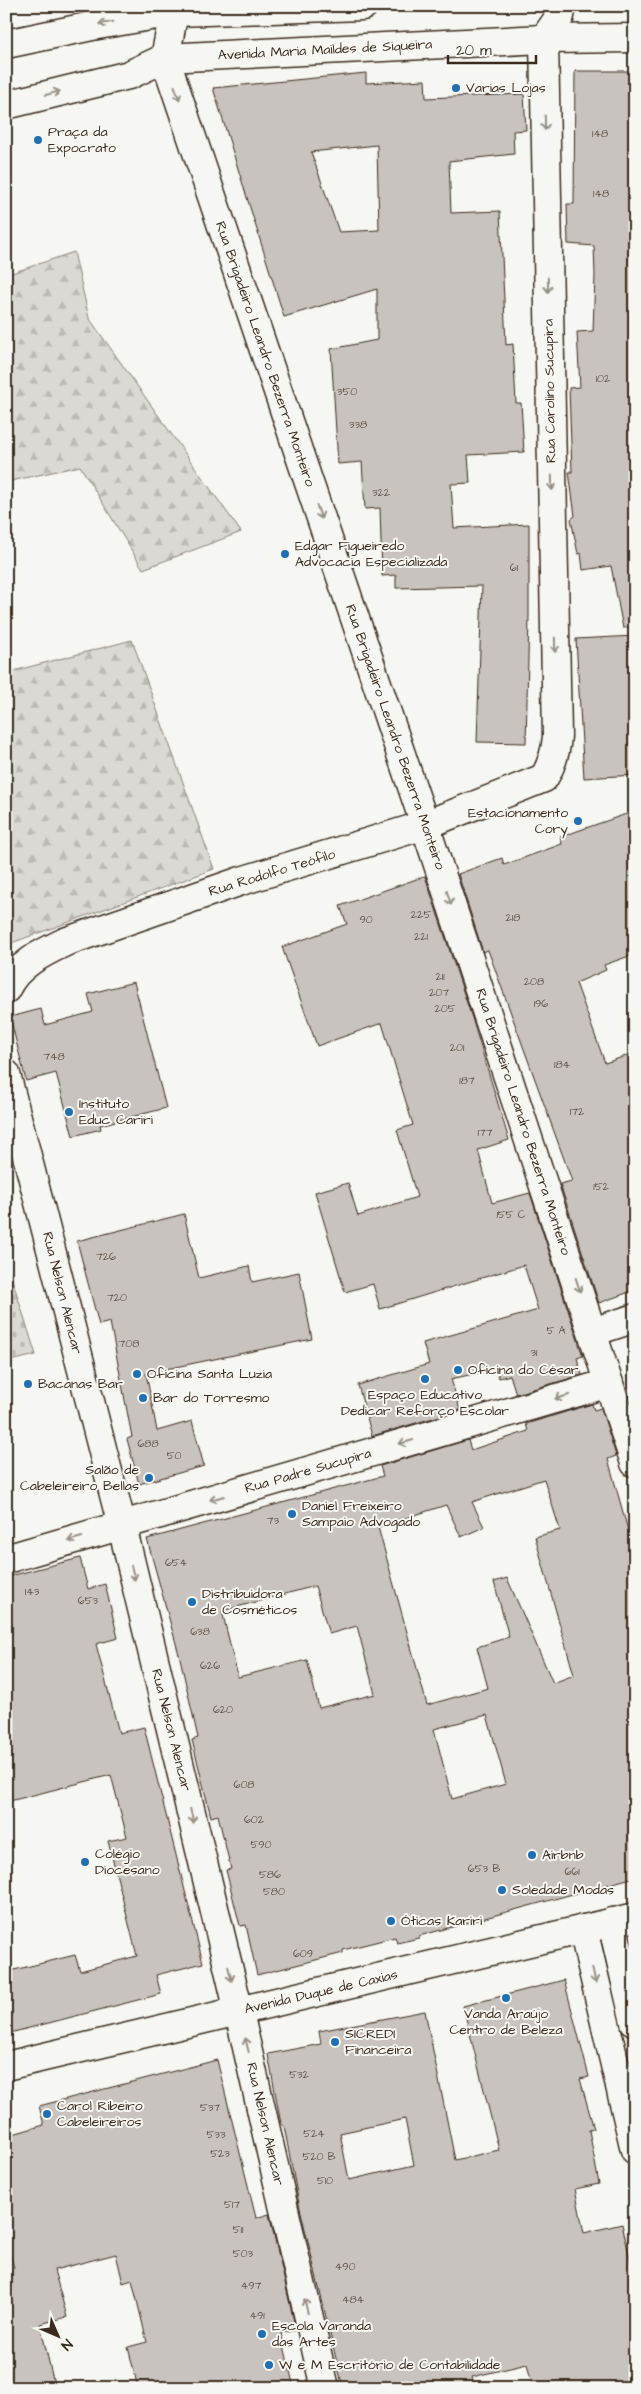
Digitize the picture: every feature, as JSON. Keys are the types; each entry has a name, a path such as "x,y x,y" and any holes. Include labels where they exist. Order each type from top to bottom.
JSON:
{"street":[{"path":"6,44 92,26 174,12 364,6"},
{"path":"544,39 560,16 562,6"},
{"name":"Rua Brigadeiro Leandro Bezerra Monteiro","path":"174,12 165,58 425,825 635,1463"},
{"name":"Avenida Maria Maildes de Siqueira","path":"165,58 544,39 635,38"},
{"name":"Rua Carolino Sucupira","path":"544,39 557,736 556,754 544,778"},
{"path":"6,105 129,75 165,58"},
{"name":"Rua Rodolfo Teófilo","path":"8,986 24,965 64,942 241,881 425,825 544,778"},
{"name":"Rua Nelson Alencar","path":"6,1074 122,1526 239,2011 325,2388"},
{"path":"593,1332 635,1318"},
{"name":"Rua Padre Sucupira","path":"6,1559 609,1383"},
{"path":"623,1920 635,2022"},
{"name":"Avenida Duque de Caxias","path":"6,2066 623,1920"},
{"path":"583,1929 635,2150"}],"green space":[{"path":"74,252 89,318 241,532 143,569 80,466 6,482 6,275"},
{"path":"132,640 214,869 6,945 6,673"},
{"path":"6,1260 36,1355 6,1362"}],"building":[{"path":"575,71 635,71 635,627 623,628 611,566 583,570 581,553 578,554 571,519 575,516 569,472 572,472 569,388 580,387 577,332 593,331 595,275 594,246 568,244 567,204 574,204"},
{"path":"366,73 366,83 425,80 426,98 524,94 526,130 513,131 514,154 449,161 451,213 500,211 506,345 513,344 516,403 521,403 524,452 468,455 470,483 451,484 454,528 529,524 526,743 477,742 482,586 396,588 396,575 382,576 380,508 365,509 362,462 338,464 331,349 377,340 377,289 284,317 213,88","holes":["377,145 379,230 339,232 311,152"]},
{"path":"635,636 635,775 584,778 576,639"},
{"path":"635,811 635,954 604,965 606,970 576,983 605,1063 635,1053 635,1290 599,1303 560,1184 572,1181 488,950 483,952 458,874 502,858 504,865 562,844 560,837"},
{"path":"425,876 472,1018 509,1140 478,1150 492,1203 530,1193 583,1356 577,1358 582,1375 516,1394 510,1375 499,1378 496,1369 451,1379 460,1410 372,1436 358,1385 429,1364 423,1343 538,1310 524,1265 380,1309 373,1284 345,1292 315,1192 348,1183 358,1216 417,1197 397,1130 413,1125 382,1023 317,1046 282,947 347,924 340,906"},
{"path":"134,982 166,1108 100,1125 101,1129 73,1136 56,1073 26,1081 10,1017 41,1009 45,1025 93,1012 88,994"},
{"path":"184,1214 199,1278 249,1266 252,1282 299,1272 312,1339 146,1373 157,1431 192,1421 204,1466 139,1484 127,1439 132,1437 110,1322 99,1325 77,1241"},
{"path":"592,1404 594,1410 601,1408 616,1456 608,1459 635,1555 635,1877 419,1936 419,1938 397,1943 395,1937 343,1950 343,1953 257,1975 246,1925 240,1926 226,1870 231,1869 218,1815 211,1817 192,1740 198,1738 180,1658 147,1539 383,1476 380,1466 468,1440 471,1450 528,1431 526,1424","holes":["544,1479 560,1530 535,1537 574,1675 553,1683 507,1578 494,1582 509,1637 477,1647 488,1688 427,1705 378,1527 446,1505 461,1537 484,1527 472,1502","315,1586 329,1634 357,1626 375,1694 319,1708 307,1660 238,1677 222,1611","487,1715 506,1784 452,1799 434,1729"]},
{"path":"80,1558 88,1589 105,1584 118,1638 96,1644 119,1733 144,1727 203,1963 156,1975 161,1994 6,2034 6,1972 75,1955 80,1971 137,1956 108,1841 127,1837 111,1775 6,1802 6,1577"},
{"path":"564,1980 589,2077 580,2079 594,2129 589,2130 599,2184 575,2189 584,2233 622,2224 631,2263 635,2262 635,2388 533,2388 527,2364 472,2377 475,2388 343,2388 299,2204 284,2126 281,2124 268,2054 321,2044 319,2031 425,2011 455,2160 499,2150 463,2006","holes":["405,2119 414,2165 349,2180 340,2133"]},
{"path":"217,2060 256,2218 269,2214 296,2330 281,2333 294,2388 138,2388 128,2347 147,2342 132,2280 123,2283 116,2254 54,2270 67,2317 40,2324 55,2388 6,2388 6,2270 14,2268 6,2239 6,2136 44,2125 39,2106"}],"place":[{"name":"Varias Lojas","path":"456,88"},
{"name":"Praça da Expocrato","path":"38,140"},
{"name":"Edgar Figueiredo Advocacia Especializada","path":"285,554"},
{"name":"Estacionamento Cory","path":"578,821"},
{"name":"Instituto Educ Cariri","path":"69,1112"},
{"name":"Oficina do César","path":"458,1370"},
{"name":"Oficina Santa Luzia","path":"137,1374"},
{"name":"Espaço Educativo Dedicar Reforço Escolar","path":"425,1379"},
{"name":"Bacanas Bar","path":"28,1384"},
{"name":"Bar do Torresmo","path":"143,1398"},
{"name":"Salão de Cabeleireiro Bellas","path":"149,1478"},
{"name":"Daniel Freixeiro Sampaio Advogado","path":"292,1514"},
{"name":"Distribuidora de Cosméticos","path":"192,1602"},
{"name":"Airbnb","path":"532,1855"},
{"name":"Colégio Diocesano","path":"85,1862"},
{"name":"Soledade Modas","path":"502,1890"},
{"name":"Óticas Kariri","path":"391,1921"},
{"name":"Vanda Araújo Centro de Beleza","path":"506,1998"},
{"name":"SICREDI Financeira","path":"335,2042"},
{"name":"Carol Ribeiro Cabeleireiros","path":"47,2114"},
{"name":"Escola Varanda das Artes","path":"262,2334"},
{"name":"W e M Escritório de Contabilidade","path":"269,2365"}]}
